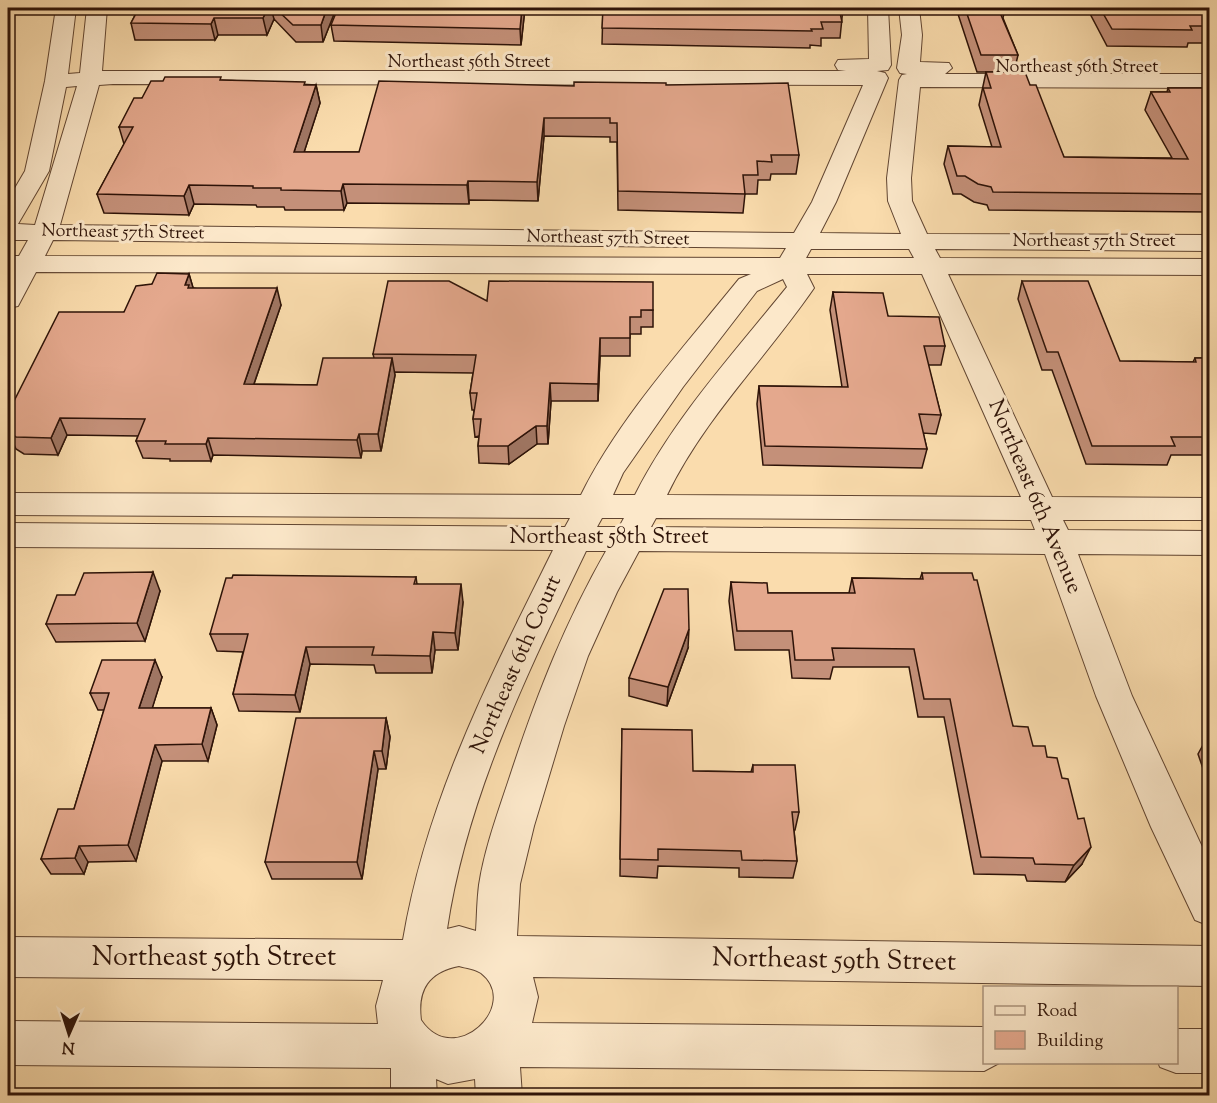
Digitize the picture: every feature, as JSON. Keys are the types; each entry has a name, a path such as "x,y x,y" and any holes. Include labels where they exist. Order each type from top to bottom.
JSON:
{"street":[{"path":"8,220 37,171 58,72 66,8"},
{"path":"8,300 18,264 45,232 92,70 98,8"},
{"path":"796,254 824,202 878,72 878,8"},
{"name":"Northeast 6th Avenue","path":"909,8 912,35 899,189 903,210 1042,507 1114,696 1171,827 1209,907"},
{"name":"Northeast 56th Street","path":"58,72 92,70 878,72 891,64 909,74 1209,81"},
{"name":"Northeast 56th Street","path":"909,74 1209,68"},
{"name":"Northeast 57th Street","path":"8,232 796,254"},
{"name":"Northeast 57th Street","path":"925,255 1209,243"},
{"name":"Northeast 57th Street","path":"18,264 796,254 925,255 1209,267"},
{"name":"Northeast 6th Court","path":"421,960 431,897 461,794 499,695 609,470 673,380 748,285 796,254 801,288 697,418 666,465 600,592 570,656 545,726 514,826 500,884 495,956"},
{"name":"Northeast 58th Street","path":"8,504 1209,509"},
{"name":"Northeast 58th Street","path":"8,535 1209,543"},
{"path":"459,946 478,948 495,956 507,967 515,982 518,998 515,1015 507,1032 496,1045 480,1055 462,1061 444,1061 427,1056 413,1046 401,1030 397,1012 399,993 407,975 421,960 438,950 459,946"},
{"name":"Northeast 59th Street","path":"495,956 1209,966"},
{"name":"Northeast 59th Street","path":"8,957 421,960"},
{"path":"8,1043 413,1046"},
{"path":"496,1045 983,1049"},
{"path":"496,1045 499,1095"},
{"path":"413,1046 414,1095"},
{"path":"1178,1051 1209,1051"}],"building":[{"path":"139,8 268,8 263,18 214,18 211,24 131,23"},
{"path":"275,8 327,8 321,25 293,25"},
{"path":"338,8 522,8 520,29 331,25"},
{"path":"603,8 839,8 842,22 821,22 823,29 811,29 812,31 602,28"},
{"path":"965,8 998,8 1018,55 981,55"},
{"path":"1100,8 1209,8 1209,26 1190,26 1192,30 1112,29"},
{"path":"986,72 1025,72 1030,85 1036,85 1064,157 1188,159 1151,92 1170,92 1168,88 1209,88 1209,194 993,192 991,187 978,184 965,176 957,176 948,146 1001,147 983,88 991,88"},
{"path":"165,77 221,77 220,80 305,82 304,85 316,85 294,152 359,152 379,81 574,86 574,82 666,83 666,85 788,83 799,155 771,155 772,162 757,161 758,175 743,175 745,194 618,191 617,123 610,123 610,118 544,118 537,182 468,181 467,185 343,184 341,191 189,185 184,196 97,194 133,127 119,127 134,98 142,98 151,81 163,81"},
{"path":"157,273 189,274 185,285 189,285 188,288 277,288 244,384 317,385 323,358 392,358 378,434 359,434 357,440 208,438 206,444 165,444 166,441 136,441 145,419 60,418 51,438 16,437 8,432 8,413 59,312 124,312 136,286 152,284"},
{"path":"388,281 449,281 487,301 489,281 653,282 653,310 641,310 641,317 630,317 630,338 600,338 598,384 550,383 547,426 536,426 508,446 478,446 481,419 473,419 477,393 470,393 476,355 373,354"},
{"path":"1022,281 1088,281 1120,361 1196,362 1195,358 1209,358 1209,437 1171,437 1175,446 1092,446 1058,352 1047,352"},
{"path":"833,292 883,293 888,316 939,317 945,346 924,346 941,415 919,414 927,449 765,446 759,386 848,387"},
{"path":"153,572 137,623 46,624 57,595 75,595 84,573"},
{"path":"922,573 972,573 974,580 977,580 1013,726 1028,727 1033,746 1045,746 1047,757 1057,758 1062,778 1068,779 1078,819 1084,818 1091,847 1074,865 1035,864 1033,858 981,857 950,699 924,699 914,649 832,648 834,660 795,660 792,631 737,631 731,582 767,583 768,593 855,593 852,578 923,579"},
{"path":"233,575 416,577 414,584 461,584 455,633 433,632 430,656 372,655 374,647 306,647 295,695 233,694 248,634 210,634 226,578 232,578"},
{"path":"664,589 688,589 689,629 668,687 629,678"},
{"path":"102,660 155,660 139,708 211,708 202,744 155,745 128,845 79,846 75,858 41,859 58,809 74,809 109,693 90,693"},
{"path":"296,718 386,718 382,751 374,751 357,862 265,862"},
{"path":"622,729 692,730 693,771 753,772 753,765 795,765 799,812 792,812 797,861 742,860 741,851 658,849 658,860 620,859"}]}
